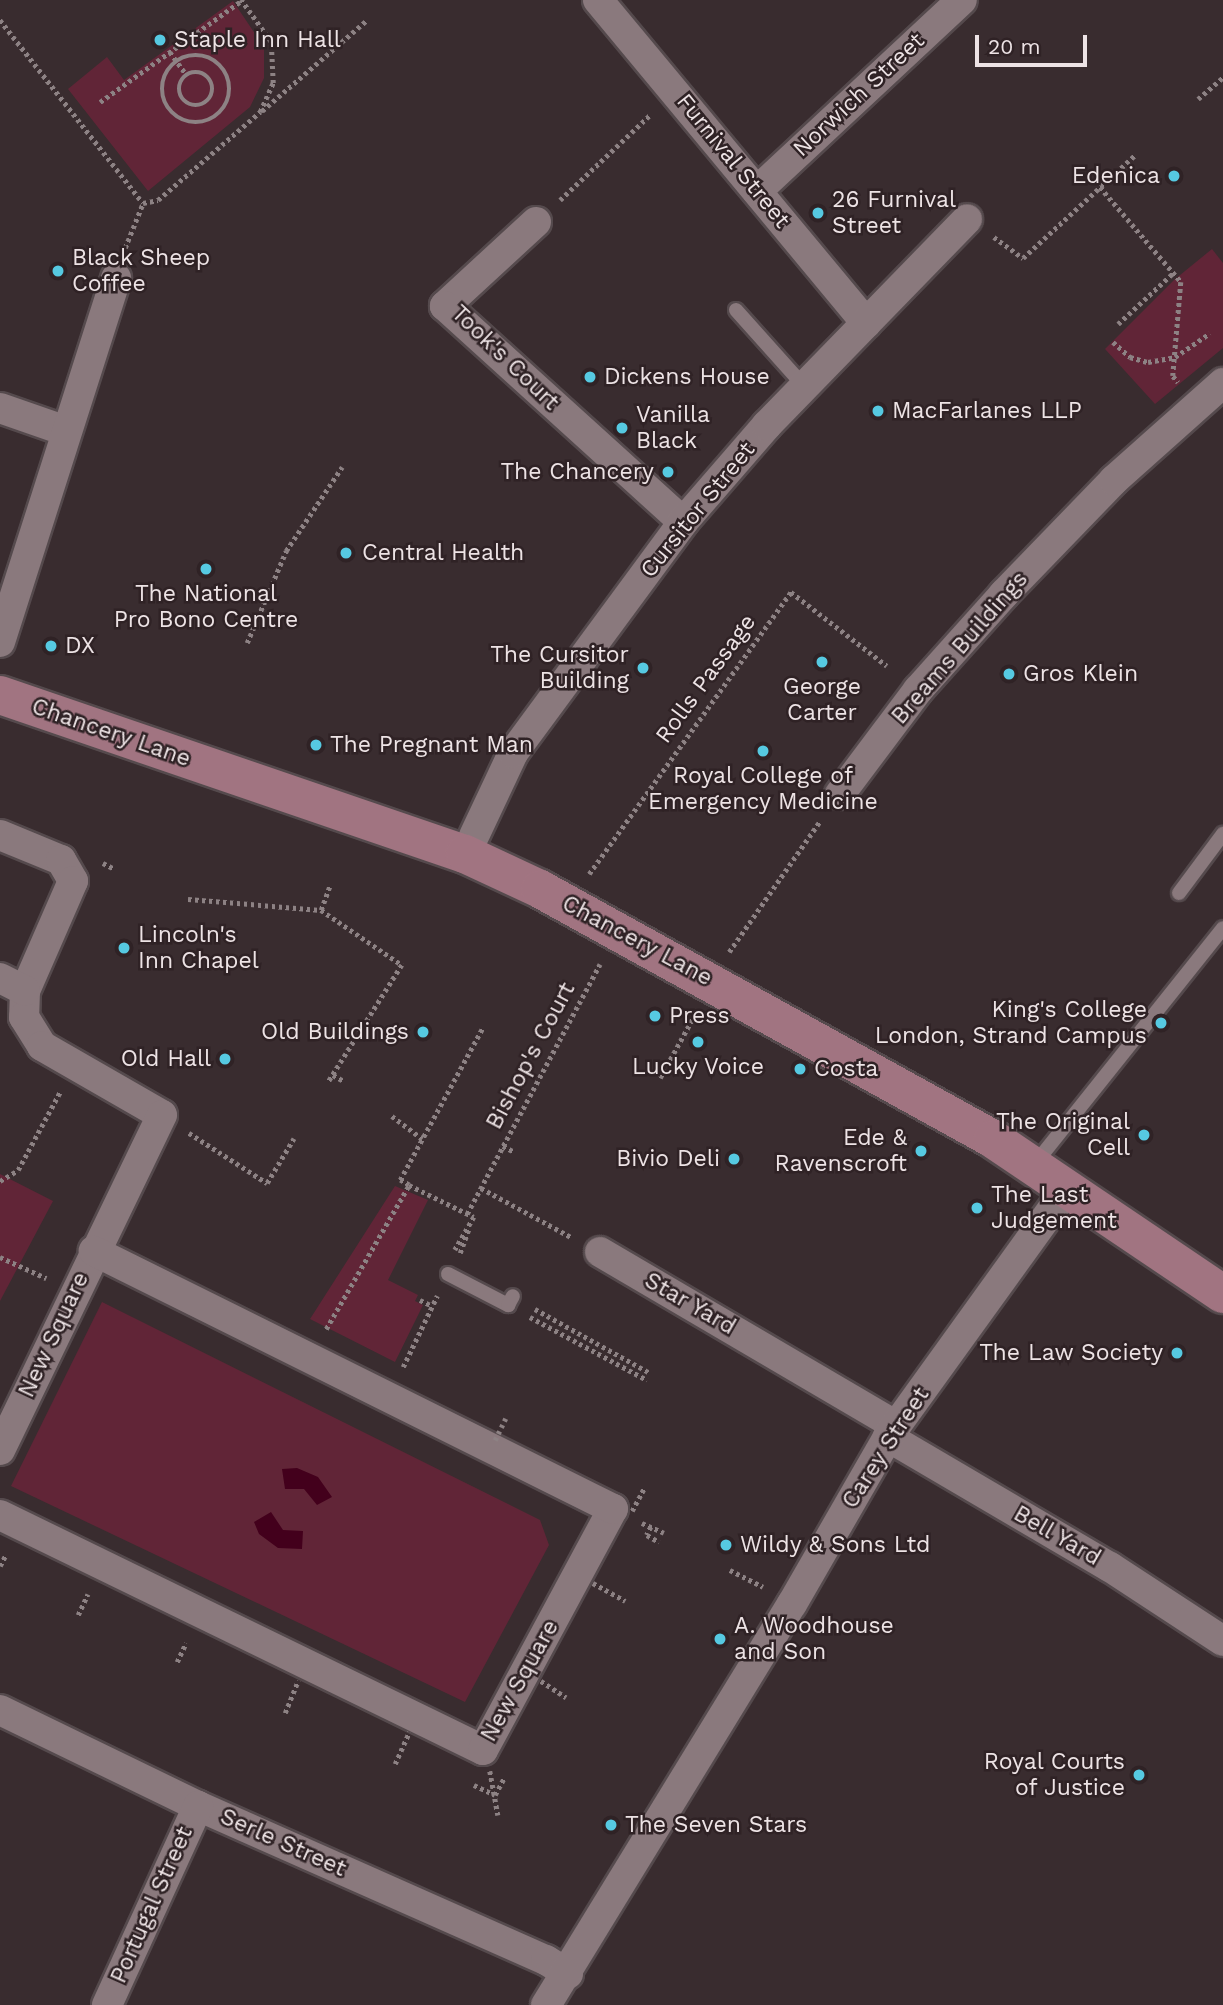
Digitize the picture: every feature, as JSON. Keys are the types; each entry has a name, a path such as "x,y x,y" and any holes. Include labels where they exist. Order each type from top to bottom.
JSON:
{"main road":[{"name":"Chancery Lane","path":"0,695 465,854 713,981 1034,1165 1221,1288"}],"street":[{"name":"Furnival Street","path":"597,0 866,323"},
{"name":"Norwich Street","path":"757,191 961,0"},
{"name":"Cursitor Street","path":"474,836 513,753 683,522 804,386 967,219"},
{"name":"Took's Court","path":"536,222 445,306 683,522"},
{"path":"0,642 116,278"},
{"name":"Breams Buildings","path":"840,794 918,690 1004,594 1114,480 1223,383"},
{"path":"0,408 66,431"},
{"path":"0,835 61,860 73,881 13,984 24,1017 42,1046 162,1115 94,1251"},
{"name":"Carey Street","path":"546,2005 568,1974 892,1431 1067,1189"},
{"name":"New Square","path":"0,1450 94,1251 613,1509 483,1751 0,1515"},
{"name":"Star Yard","path":"600,1252 892,1431"},
{"name":"Bell Yard","path":"892,1431 1223,1641"},
{"name":"Serle Street","path":"0,1710 198,1806 546,1959 568,1974"},
{"name":"Portugal Street","path":"107,2005 198,1806"}],"lane":[{"path":"736,310 804,386"},
{"path":"1179,893 1223,834"},
{"path":"1034,1165 1223,928"},
{"path":"448,1274 510,1301"}],"path":[{"path":"100,102 241,0 271,42 273,83 260,112"},
{"path":"0,20 143,203"},
{"path":"134,218 143,203 158,200 368,20"},
{"path":"170,51 187,75"},
{"path":"204,56 222,67 230,87 217,116 196,123 184,121 166,107 162,84 177,61 204,56"},
{"path":"203,73 211,80 213,91 204,104 192,106 180,95 180,83 187,75 203,73"},
{"path":"1198,99 1223,77"},
{"path":"536,222 660,106"},
{"path":"967,219 1023,258 1135,155"},
{"path":"1100,187 1181,282 1173,376"},
{"path":"1118,324 1173,272"},
{"path":"1113,342 1130,357 1148,362 1175,357 1210,333"},
{"path":"247,643 286,551 342,467"},
{"name":"Rolls Passage","path":"587,879 791,592 887,666"},
{"path":"733,945 840,794"},
{"path":"321,910 330,885"},
{"path":"188,900 321,910 402,964 329,1082"},
{"name":"Bishop's Court","path":"467,1214 606,953"},
{"path":"660,1078 713,981"},
{"path":"462,1250 474,1217 400,1180 482,1029"},
{"path":"333,1075 344,1081"},
{"path":"0,1181 18,1170 61,1092"},
{"path":"162,1115 267,1182 294,1138"},
{"path":"392,1116 422,1139"},
{"path":"503,1146 513,1151"},
{"path":"327,1326 409,1185"},
{"path":"481,1188 600,1252"},
{"path":"388,1396 448,1274 453,1253 469,1228"},
{"path":"0,1257 47,1278"},
{"path":"420,1300 433,1306"},
{"path":"510,1301 650,1373"},
{"path":"510,1301 647,1380"},
{"path":"495,1440 506,1417"},
{"path":"632,1511 645,1487"},
{"path":"651,1527 647,1535 659,1542"},
{"path":"730,1570 770,1591"},
{"path":"598,1604 611,1580"},
{"path":"78,1615 93,1583"},
{"path":"593,1584 625,1601"},
{"path":"177,1662 188,1639"},
{"path":"285,1713 298,1680"},
{"path":"541,1681 566,1697"},
{"path":"279,1685 304,1698"},
{"path":"548,1695 555,1685"},
{"path":"395,1764 409,1732"},
{"path":"400,1747 412,1753"},
{"path":"490,1772 498,1815"},
{"path":"472,1784 495,1795 507,1773"}],"shaded area":[{"path":"233,1 264,47 264,78 250,107 148,191 68,89 107,57 124,80"},
{"path":"1212,249 1223,263 1223,348 1155,404 1105,349 1174,280"},
{"path":"0,1174 53,1201 0,1301"},
{"path":"395,1186 428,1200 388,1280 418,1295 415,1301 423,1305 395,1362 310,1319"},
{"path":"102,1302 540,1520 549,1545 465,1702 11,1486"},
{"path":"297,1468 318,1477 332,1497 317,1505 304,1489 285,1489 282,1469"},
{"path":"271,1512 283,1530 303,1531 302,1549 278,1548 259,1534 254,1522"}],"place":[{"name":"Staple Inn Hall","path":"160,40"},
{"name":"Edenica","path":"1174,176"},
{"name":"26 Furnival Street","path":"818,213"},
{"name":"Black Sheep Coffee","path":"58,271"},
{"name":"Dickens House","path":"590,377"},
{"name":"MacFarlanes LLP","path":"878,411"},
{"name":"Vanilla Black","path":"622,428"},
{"name":"The Chancery","path":"668,472"},
{"name":"Central Health","path":"346,553"},
{"name":"The National Pro Bono Centre","path":"206,569"},
{"name":"DX","path":"51,646"},
{"name":"George Carter","path":"822,662"},
{"name":"The Cursitor Building","path":"643,668"},
{"name":"Gros Klein","path":"1009,674"},
{"name":"The Pregnant Man","path":"316,745"},
{"name":"Royal College of Emergency Medicine","path":"763,751"},
{"name":"Lincoln's Inn Chapel","path":"124,948"},
{"name":"Press","path":"655,1016"},
{"name":"King's College London, Strand Campus","path":"1161,1023"},
{"name":"Old Buildings","path":"423,1032"},
{"name":"Lucky Voice","path":"698,1042"},
{"name":"Old Hall","path":"225,1059"},
{"name":"Costa","path":"800,1069"},
{"name":"The Original Cell","path":"1144,1135"},
{"name":"Ede & Ravenscroft","path":"921,1151"},
{"name":"Bivio Deli","path":"734,1159"},
{"name":"The Last Judgement","path":"977,1208"},
{"name":"The Law Society","path":"1177,1353"},
{"name":"Wildy & Sons Ltd","path":"726,1545"},
{"name":"A. Woodhouse and Son","path":"720,1639"},
{"name":"Royal Courts of Justice","path":"1139,1775"},
{"name":"The Seven Stars","path":"611,1825"}]}
